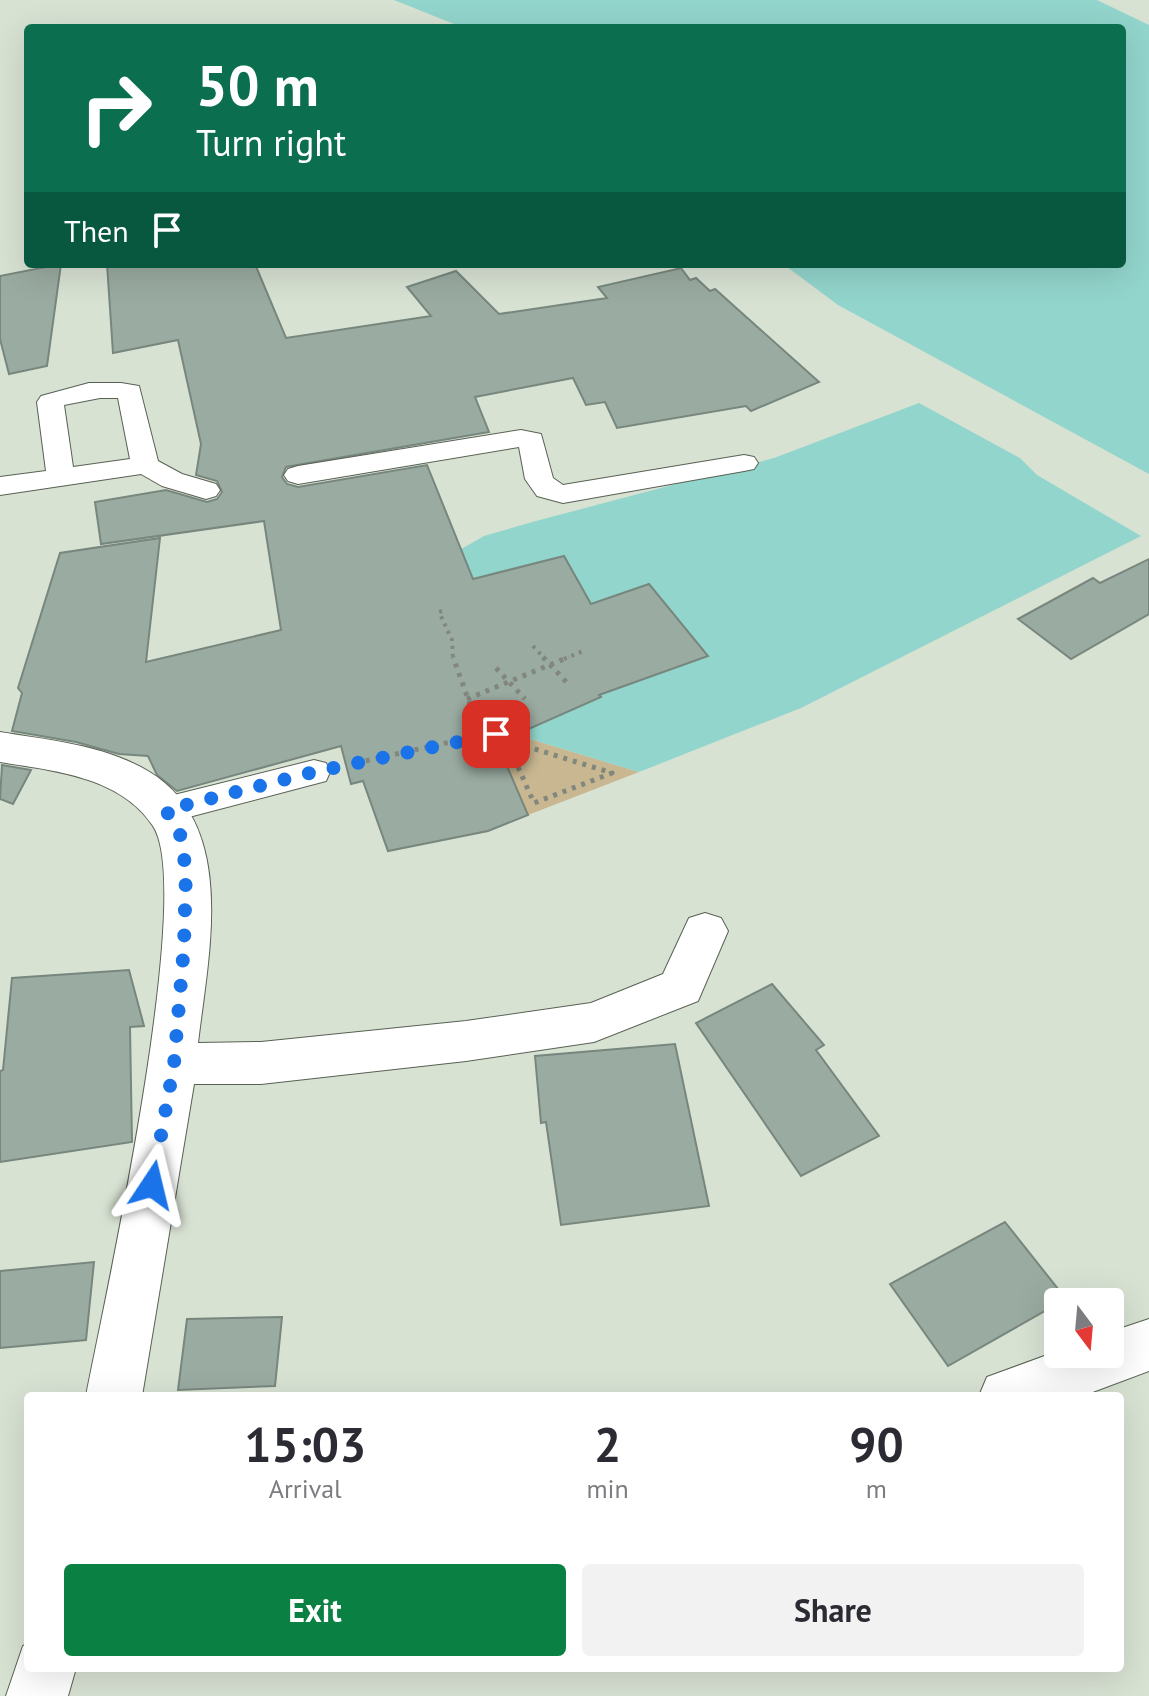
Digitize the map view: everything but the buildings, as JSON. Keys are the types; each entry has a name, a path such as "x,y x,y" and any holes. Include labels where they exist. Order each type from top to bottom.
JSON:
{"street":[{"path":"0,747 81,762 136,783 166,810 180,834 186,870 184,946 174,1064 115,1392"},
{"path":"174,1064 261,1063 466,1041 594,1022 681,987 705,931"},
{"path":"1018,1392 1149,1345"},
{"path":"37,1696 44,1672"}],"lane":[{"path":"61,476 50,402 60,396 119,389 130,392 145,465"},
{"path":"298,475 521,438 531,440 539,479 547,490 563,494 744,463"},
{"path":"0,486 145,465 172,480 206,490"},
{"path":"166,810 314,772"}],"path":[{"path":"442,611 439,612 452,640 454,666 481,735"},
{"path":"533,646 570,686"},
{"path":"467,699 583,651"},
{"path":"496,668 525,699"},
{"path":"314,772 496,734 506,740 612,773 534,803 506,740"}],"shaded area":[{"path":"497,729 639,772 528,815 495,739"}],"water":[{"path":"394,0 1097,0 1149,25 1149,474 838,305 788,268 1126,268 1126,24 454,24"},
{"path":"919,403 1020,458 1037,475 1141,536 801,708 639,772 497,729 435,554 463,548 484,536 536,521 774,458"}],"route":[{"path":"152,1185 174,1064 184,946 186,870 180,834 166,810 314,772 496,734"}]}
